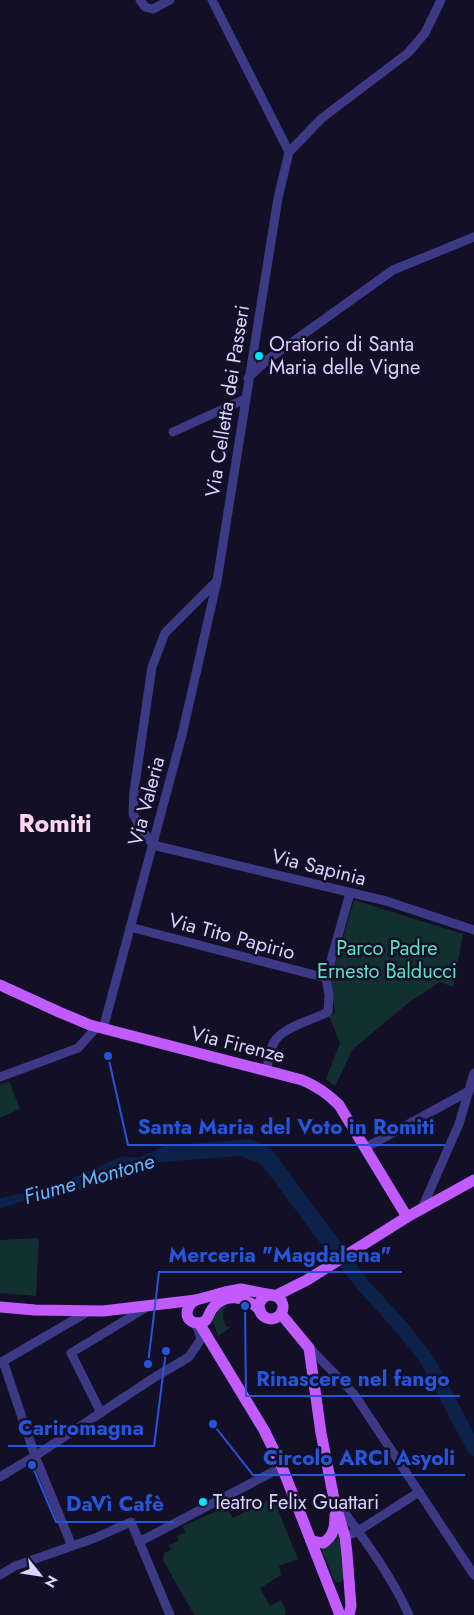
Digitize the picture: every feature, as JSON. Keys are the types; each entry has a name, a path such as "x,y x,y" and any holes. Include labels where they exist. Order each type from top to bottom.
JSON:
{"main road":[{"name":"Via Firenze","path":"0,985 100,1028 302,1080 316,1086 339,1105 407,1217"},
{"path":"196,1323 204,1322 217,1304 233,1297 253,1304 268,1318 275,1318 283,1314 293,1294 310,1279 407,1217 474,1180"},
{"path":"260,1310 262,1300 266,1296 273,1295 310,1279"},
{"path":"0,1306 35,1310 103,1311 196,1300 241,1289 273,1295 282,1301 283,1314 309,1348 320,1433 334,1499 345,1537 351,1606 349,1615"},
{"path":"186,1312 190,1303 196,1300"},
{"path":"161,1304 176,1307 186,1312 189,1319 196,1323 264,1430 282,1468 340,1615"},
{"path":"311,1541 322,1543 329,1539 336,1528 334,1499"},
{"path":"328,1584 343,1588 349,1581"}],"street":[{"path":"140,0 145,7 153,9 170,0"},
{"path":"212,0 289,152 322,118 408,53 425,33 441,0"},
{"name":"Via Celletta dei Passeri","path":"217,581 278,198 289,152"},
{"path":"248,379 280,350 393,270 474,237"},
{"path":"173,432 245,399"},
{"path":"153,845 133,814 134,791 152,667 165,633 217,581"},
{"name":"Via Valeria","path":"100,1028 153,845 182,735 217,581"},
{"name":"Via Sapinia","path":"153,845 386,901 474,930"},
{"path":"266,1071 277,1037 294,1026 313,1020 328,1012 329,995 326,978 350,893"},
{"name":"Via Tito Papirio","path":"130,927 326,978"},
{"path":"0,1077 78,1048 100,1028"},
{"path":"422,1208 459,1124 474,1073"},
{"path":"365,1148 470,1091"},
{"path":"101,1413 71,1353 148,1307"},
{"path":"72,1546 35,1456 2,1362 90,1311"},
{"path":"0,1477 189,1357 201,1339 196,1323"},
{"path":"306,1343 354,1394 474,1575"},
{"path":"139,1542 282,1468"},
{"path":"345,1537 358,1531 419,1492"},
{"path":"334,1499 400,1594 409,1615"},
{"path":"0,1575 15,1566 95,1538 131,1522 170,1615"}],"green space":[{"name":"Parco Padre Ernesto Balducci","path":"354,900 463,934 453,987 440,982 408,1003 353,1049 335,1086 326,1079 340,1043 329,1016 335,1013 331,979"},
{"path":"9,1081 20,1109 0,1118 0,1085"},
{"path":"39,1238 36,1296 0,1293 0,1240"},
{"path":"227,1304 223,1318 227,1327 229,1326 230,1328 218,1336 213,1321 219,1309"},
{"path":"273,1498 298,1559 279,1566 281,1575 260,1588 270,1606 281,1600 286,1611 285,1615 195,1615 163,1560 164,1553 171,1550 169,1545 179,1541 177,1536 185,1533 183,1526 226,1507 233,1518"},
{"path":"337,1529 344,1563 344,1579 340,1582 334,1580 320,1546"}],"water":[{"path":"251,1139 273,1151 356,1263 342,1272 262,1165 241,1156 136,1164 84,1190 57,1192 28,1199 0,1209 0,1198 55,1186 123,1156 138,1158 164,1146"}],"pier":[{"path":"343,1242 358,1262 340,1274 325,1254"}],"waterway":[{"name":"Fiume Montone","path":"338,1252 363,1285 403,1329 425,1357 474,1449"}],"place":[{"name":"Oratorio di Santa Maria delle Vigne","path":"259,356"},
{"name":"Santa Maria del Voto in Romiti","path":"108,1056"},
{"name":"Rinascere nel fango","path":"245,1306"},
{"name":"Cariromagna","path":"166,1351"},
{"name":"Merceria \"Magdalena\"","path":"148,1364"},
{"name":"Circolo ARCI Asyoli","path":"213,1424"},
{"name":"DaVì Cafè","path":"32,1465"},
{"name":"Teatro Felix Guattari","path":"203,1502"}],"district":[{"name":"Romiti","path":"55,823"}]}
